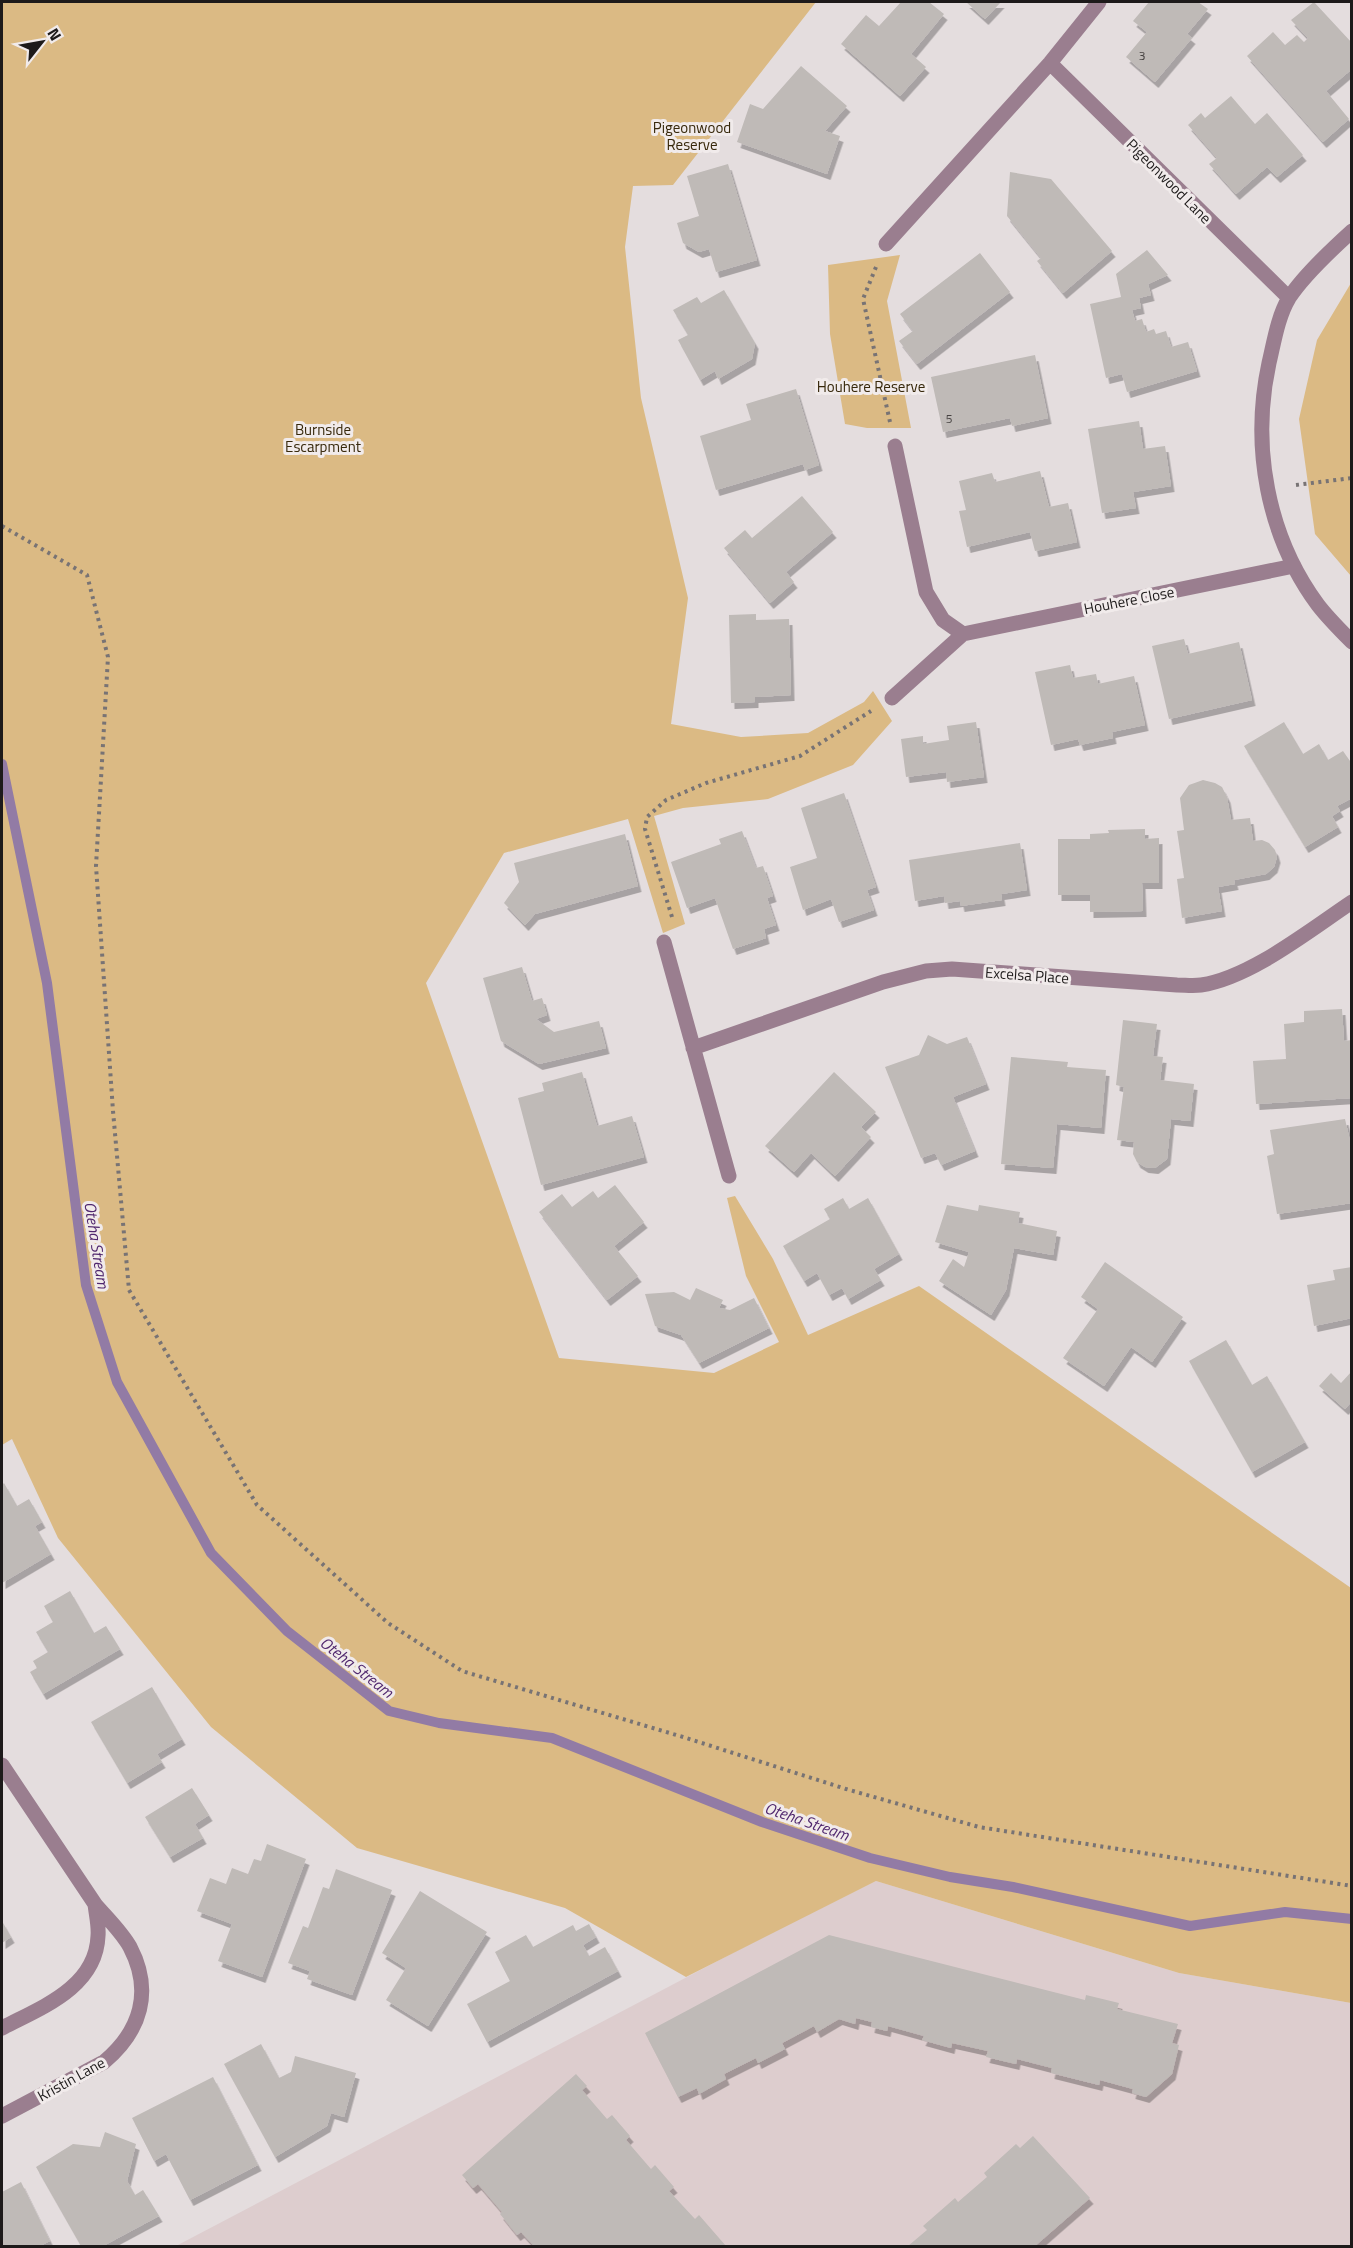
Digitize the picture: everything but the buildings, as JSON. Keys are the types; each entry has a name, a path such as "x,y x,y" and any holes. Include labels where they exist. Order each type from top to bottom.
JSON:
{"street":[{"path":"886,244 1050,63 1099,2"},
{"name":"Pigeonwood Lane","path":"1050,63 1289,298"},
{"path":"1352,231 1327,254 1289,298 1276,332 1267,371 1262,412 1262,449 1267,488 1276,528 1294,566 1318,606 1352,642"},
{"path":"892,698 963,634 943,620 926,592 895,446"},
{"name":"Houhere Close","path":"963,634 1294,566"},
{"name":"Excelsa Place","path":"693,1048 883,982 926,971 952,969 1202,985 1251,966 1352,902"},
{"path":"664,942 729,1176"},
{"name":"Kristin Lane","path":"2,1765 95,1904 129,1945 138,1965 142,1983 142,2001 130,2035 117,2051 104,2062 2,2116"},
{"name":"Kristin Lane","path":"2,2028 68,1993 79,1981 89,1967 96,1950 98,1936 95,1904"}],"path":[{"path":"886,244 863,299 895,446"},
{"path":"1296,485 1352,478"},
{"path":"2,526 87,575 108,657 96,866 112,1112 129,1290 257,1505 388,1623 462,1671 683,1737 846,1789 979,1827 1352,1886"},
{"path":"664,942 675,927 645,829 647,817 666,800 706,783 800,756 892,698"}],"shaded area":[{"path":"876,1881 1179,1973 1351,2003 1351,2246 176,2246 767,1935"}],"green space":[{"name":"Burnside Escarpment","path":"2,2 816,2 673,185 633,186 625,247 641,398 688,598 671,724 741,737 808,733 864,702 873,691 892,721 853,765 768,799 683,808 654,816 685,924 663,933 628,819 504,853 426,983 559,1358 714,1373 779,1342 746,1276 727,1198 735,1196 773,1259 808,1335 919,1286 1351,1588 1351,2003 1179,1973 876,1881 686,1977 565,1908 357,1848 211,1727 58,1538 12,1439 2,1445"},
{"name":"Houhere Reserve","path":"900,255 887,301 911,428 867,428 845,424 830,334 828,265"},
{"path":"1351,283 1351,576 1315,534 1299,419 1317,340"}],"waterway":[{"name":"Oteha Stream","path":"2,764 47,983 86,1285 117,1382 211,1553 287,1631 389,1711 439,1723 552,1738 762,1822 870,1858 950,1877 1013,1887 1190,1926 1285,1912 1352,1919"}],"park label":[{"name":"Pigeonwood Reserve","path":"692,136"}]}
